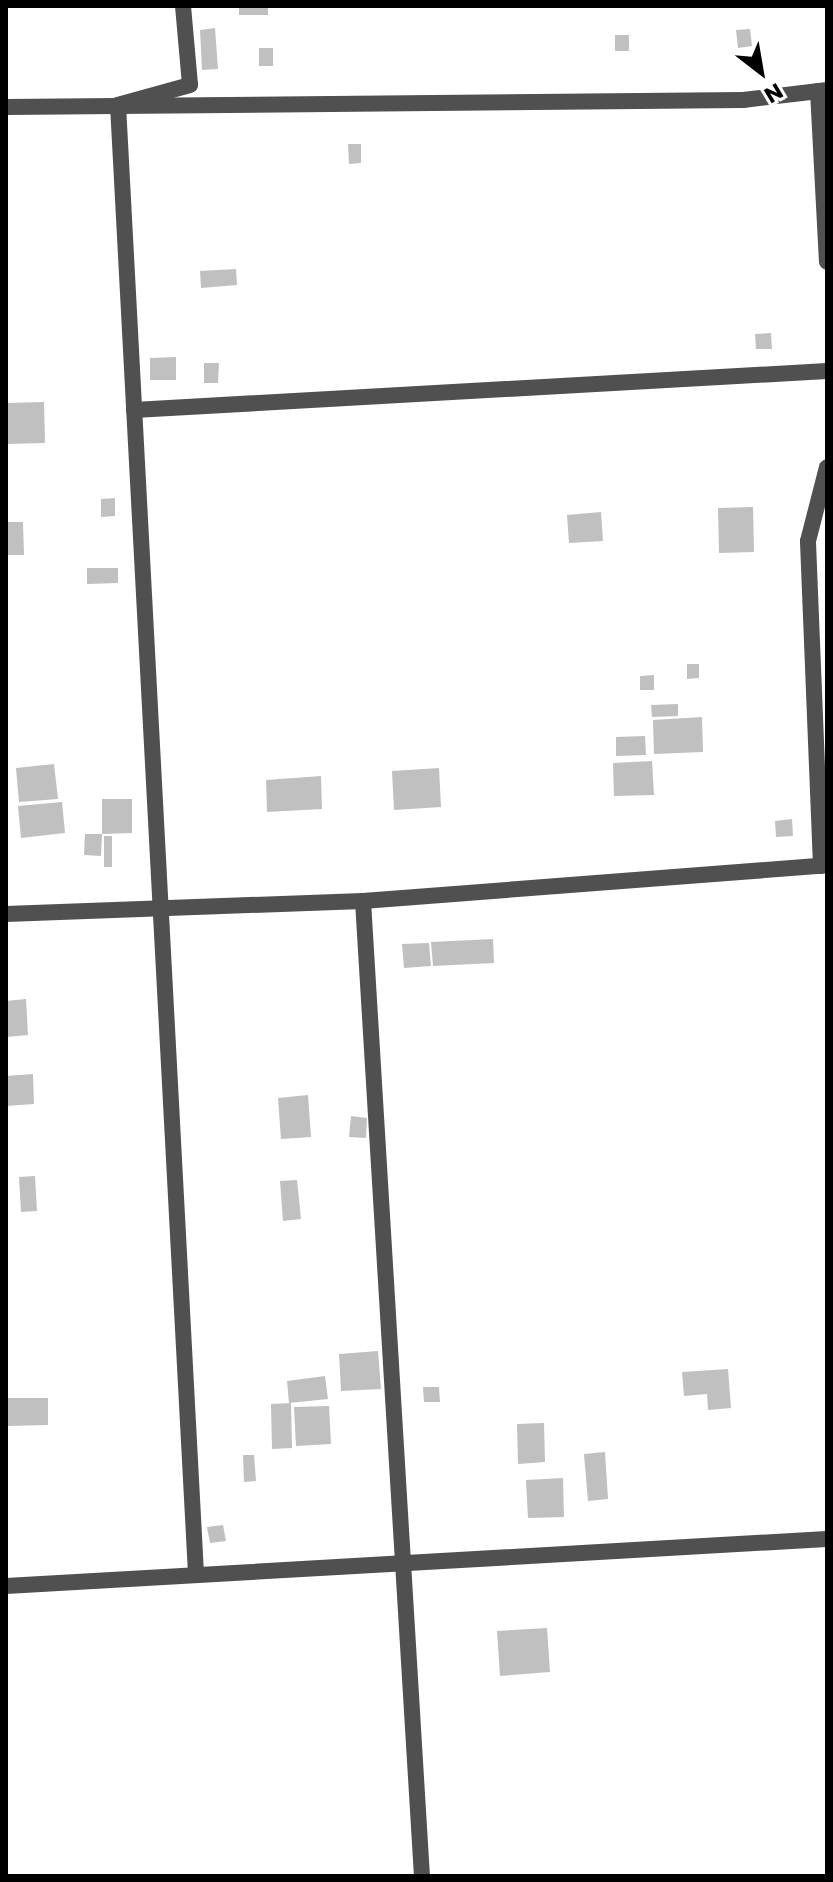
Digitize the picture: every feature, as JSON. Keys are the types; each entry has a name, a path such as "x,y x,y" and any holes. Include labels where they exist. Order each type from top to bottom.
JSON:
{"street":[{"path":"118,105 190,85 183,6"},
{"path":"6,107 743,100 822,90 827,262"},
{"path":"118,105 196,1574"},
{"path":"134,410 827,371"},
{"path":"6,914 363,901 824,865 808,541 827,467"},
{"path":"363,901 422,1876"},
{"path":"6,1586 827,1539"}],"building":[{"path":"239,6 268,6 268,15 239,15"},
{"path":"215,28 218,69 202,70 200,30"},
{"path":"750,29 752,46 738,48 736,30"},
{"path":"615,35 629,35 629,51 615,51"},
{"path":"259,48 273,48 273,66 259,66"},
{"path":"348,144 361,144 361,163 349,164"},
{"path":"236,269 237,285 201,288 200,271"},
{"path":"771,333 772,349 756,349 755,334"},
{"path":"176,357 176,380 150,380 150,358"},
{"path":"204,363 219,363 218,383 204,383"},
{"path":"44,402 45,443 6,444 6,403"},
{"path":"115,498 115,516 101,517 101,499"},
{"path":"753,507 754,552 719,553 718,508"},
{"path":"601,512 603,541 569,543 567,515"},
{"path":"6,522 23,522 24,555 6,555"},
{"path":"87,568 118,568 118,583 87,584"},
{"path":"687,664 699,664 699,678 687,679"},
{"path":"654,675 654,690 640,690 640,676"},
{"path":"678,704 678,716 652,717 651,705"},
{"path":"702,717 703,752 654,754 653,720"},
{"path":"645,736 646,755 616,756 616,737"},
{"path":"652,761 654,795 614,796 613,763"},
{"path":"54,764 58,799 19,802 16,768"},
{"path":"439,768 441,807 394,810 392,771"},
{"path":"321,776 322,809 267,812 266,780"},
{"path":"102,799 132,799 132,833 102,834"},
{"path":"62,802 65,833 21,838 18,806"},
{"path":"792,819 793,836 776,837 775,821"},
{"path":"85,834 102,834 101,856 84,855"},
{"path":"104,836 112,836 112,867 104,867"},
{"path":"493,939 494,963 433,966 431,942"},
{"path":"429,943 431,966 404,968 402,944"},
{"path":"26,999 28,1035 6,1037 6,1001"},
{"path":"33,1074 34,1104 6,1106 6,1076"},
{"path":"308,1095 311,1137 281,1139 278,1098"},
{"path":"351,1116 367,1118 366,1138 349,1137"},
{"path":"35,1176 37,1211 21,1212 19,1177"},
{"path":"297,1180 301,1219 283,1221 280,1181"},
{"path":"378,1351 381,1389 341,1391 339,1354"},
{"path":"728,1369 731,1408 708,1410 707,1394 684,1396 682,1372"},
{"path":"325,1376 328,1399 289,1403 287,1381"},
{"path":"423,1387 439,1387 440,1402 424,1402"},
{"path":"6,1398 48,1398 48,1425 6,1426"},
{"path":"291,1403 292,1448 272,1449 271,1404"},
{"path":"329,1406 331,1444 296,1446 294,1407"},
{"path":"544,1423 545,1462 518,1464 517,1424"},
{"path":"605,1452 608,1499 588,1501 584,1454"},
{"path":"243,1455 254,1455 256,1481 244,1482"},
{"path":"563,1478 564,1517 528,1518 526,1480"},
{"path":"223,1525 226,1541 210,1543 207,1527"},
{"path":"547,1628 550,1672 500,1676 497,1631"}]}
